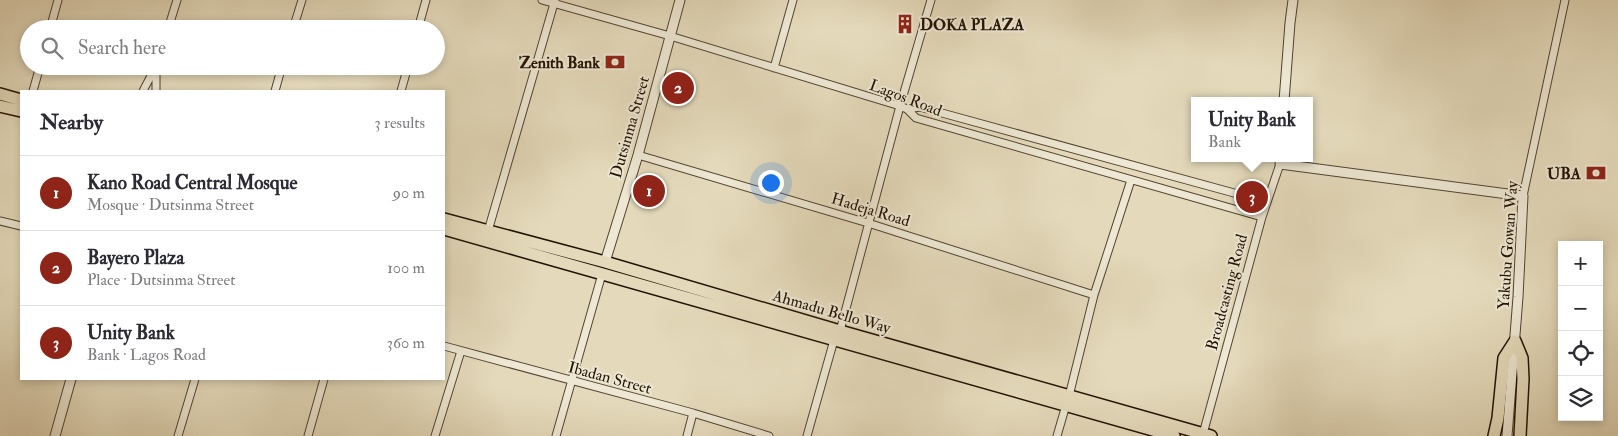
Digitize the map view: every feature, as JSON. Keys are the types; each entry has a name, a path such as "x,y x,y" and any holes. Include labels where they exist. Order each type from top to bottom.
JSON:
{"main road":[{"path":"0,94 20,100"},
{"path":"0,106 20,111"},
{"name":"Ahmadu Bello Way","path":"445,219 605,262 837,335 1067,401 1174,436"},
{"name":"Ahmadu Bello Way","path":"445,229 602,274 837,335"},
{"path":"1494,436 1498,418 1504,358 1515,341"},
{"path":"1515,341 1522,358 1523,379 1520,436"},
{"name":"Ahmadu Bello Way","path":"1067,401 1207,435"}],"street":[{"path":"52,20 58,0"},
{"path":"171,20 177,0"},
{"path":"296,20 302,0"},
{"path":"420,20 426,0"},
{"name":"Lagos Road","path":"542,0 555,2 904,107 916,118 1262,216"},
{"name":"Dutsinma Street","path":"605,262 638,155 680,0"},
{"path":"774,68 793,0"},
{"path":"807,436 868,222 904,107 931,0"},
{"path":"1284,97 1293,0"},
{"name":"Yakubu Gowan Way","path":"1507,436 1515,341 1523,196 1565,0"},
{"path":"488,231 555,2"},
{"path":"33,90 37,75"},
{"path":"144,90 152,75"},
{"path":"156,90 157,75"},
{"path":"275,90 279,75"},
{"path":"401,90 405,75"},
{"path":"904,107 920,107 1267,202"},
{"name":"Hadeja Road","path":"638,155 868,222 1094,295"},
{"name":"Broadcasting Road","path":"1207,435 1262,216 1281,162"},
{"name":"Broadcasting Road","path":"1288,162 1523,196"},
{"path":"1057,436 1094,295 1131,180"},
{"path":"0,221 20,226"},
{"path":"556,436 602,274"},
{"name":"Ibadan Street","path":"445,346 693,413 769,436"},
{"path":"435,436 461,351"},
{"path":"55,436 71,380"},
{"path":"178,436 194,380"},
{"path":"308,436 324,380"},
{"path":"687,436 693,413"}],"place":[{"name":"DOKA PLAZA","path":"905,24"},
{"name":"Zenith Bank","path":"615,62"},
{"name":"Bayero Plaza","path":"678,88"},
{"name":"UBA","path":"1596,173"},
{"name":"Kano Road Central Mosque","path":"649,191"},
{"name":"Unity Bank","path":"1252,197"}]}
